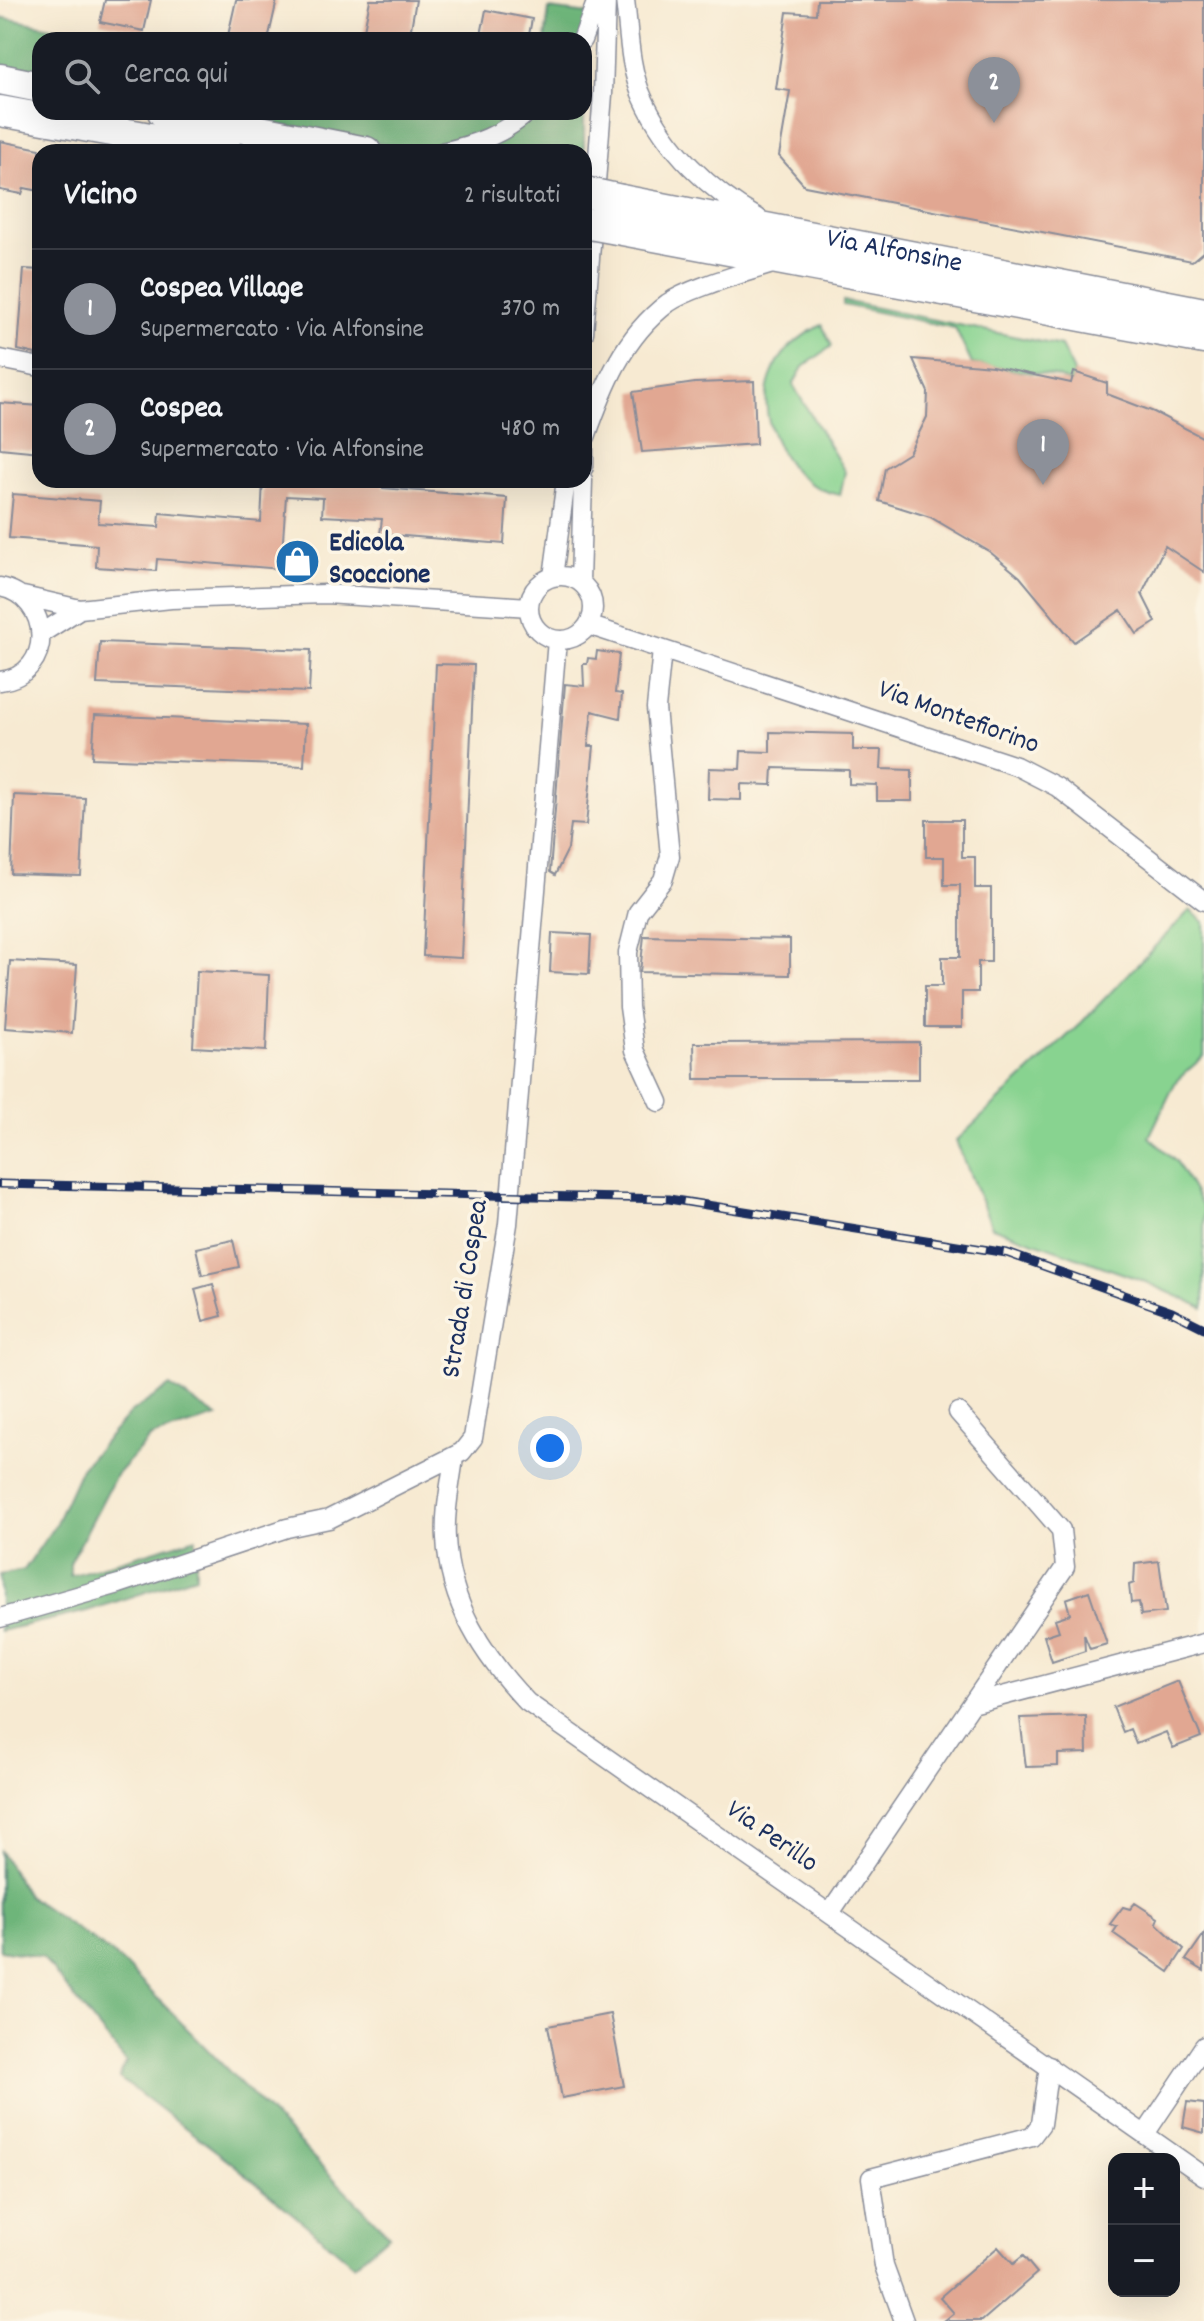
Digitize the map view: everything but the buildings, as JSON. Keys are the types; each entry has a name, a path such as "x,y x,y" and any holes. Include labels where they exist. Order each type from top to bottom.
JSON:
{"main road":[{"path":"0,79 32,85"},
{"path":"0,111 32,117"},
{"path":"50,120 184,144"},
{"path":"204,120 325,144"},
{"name":"Via Alfonsine","path":"592,197 619,214 783,260 1204,339"},
{"name":"Via Alfonsine","path":"592,221 619,214 777,230 1204,313"}],"street":[{"path":"585,32 597,0"},
{"path":"592,232 603,94 606,0"},
{"path":"603,94 617,0"},
{"path":"625,0 633,61 642,97 677,153 732,204 777,230"},
{"path":"479,144 519,120"},
{"path":"592,420 608,374 638,331 670,301 783,260"},
{"path":"0,359 32,365"},
{"path":"553,577 565,488"},
{"path":"580,582 567,577 553,577 539,585 529,607 540,632 557,640 575,637 588,625 593,607 580,582 583,488"},
{"path":"1,587 23,596 80,609 171,599 326,594 529,607"},
{"path":"0,681 22,673 33,663 42,633 33,607 23,596"},
{"path":"42,633 80,609"},
{"name":"Via Montefiorino","path":"588,625 1016,766 1057,787 1204,901"},
{"name":"Strada di Cospea","path":"0,1618 119,1584 287,1528 329,1519 454,1457 473,1438 508,1224 557,640"},
{"path":"659,1102 635,1050 629,1007 628,952 638,912 663,880 670,856 656,708 662,650"},
{"path":"830,1913 1065,1567 1061,1530 958,1412"},
{"name":"Via Perillo","path":"454,1457 445,1537 454,1591 475,1635 499,1672 527,1702 1204,2176"},
{"path":"972,1704 1204,1643"},
{"path":"1145,2134 1204,2046"},
{"path":"904,2321 884,2266 871,2178 1032,2136 1041,2124 1049,2066"}],"green space":[{"path":"549,9 598,15 592,32 546,32"},
{"path":"0,17 76,32 32,32 32,74 0,68"},
{"path":"249,120 525,120 584,120 584,144 384,144"},
{"path":"843,301 1061,346 1074,372 1071,383 1055,376 972,364 955,328 843,305"},
{"path":"822,325 832,346 803,367 793,385 845,472 840,495 811,484 790,465 779,448 767,411 767,393 778,361 804,335"},
{"path":"1190,910 1204,922 1204,1056 1176,1081 1149,1137 1176,1161 1204,1208 1204,1308 1141,1280 992,1227 956,1141 1082,1022"},
{"path":"170,1386 217,1417 151,1437 116,1475 70,1563 70,1576 196,1538 196,1576 84,1612 0,1631 0,1575 24,1570 55,1525 81,1468 130,1413"},
{"path":"0,1851 27,1895 117,1957 389,2235 354,2265 232,2163 119,2078 126,2062 42,1957 0,1950"}],"railway":[{"path":"0,1184 669,1199 1007,1253 1172,1312 1204,1328"}],"place":[{"name":"Cospea","path":"994,123"},
{"name":"Cospea Village","path":"1043,485"},
{"name":"Edicola Scoccione","path":"298,561"}]}
